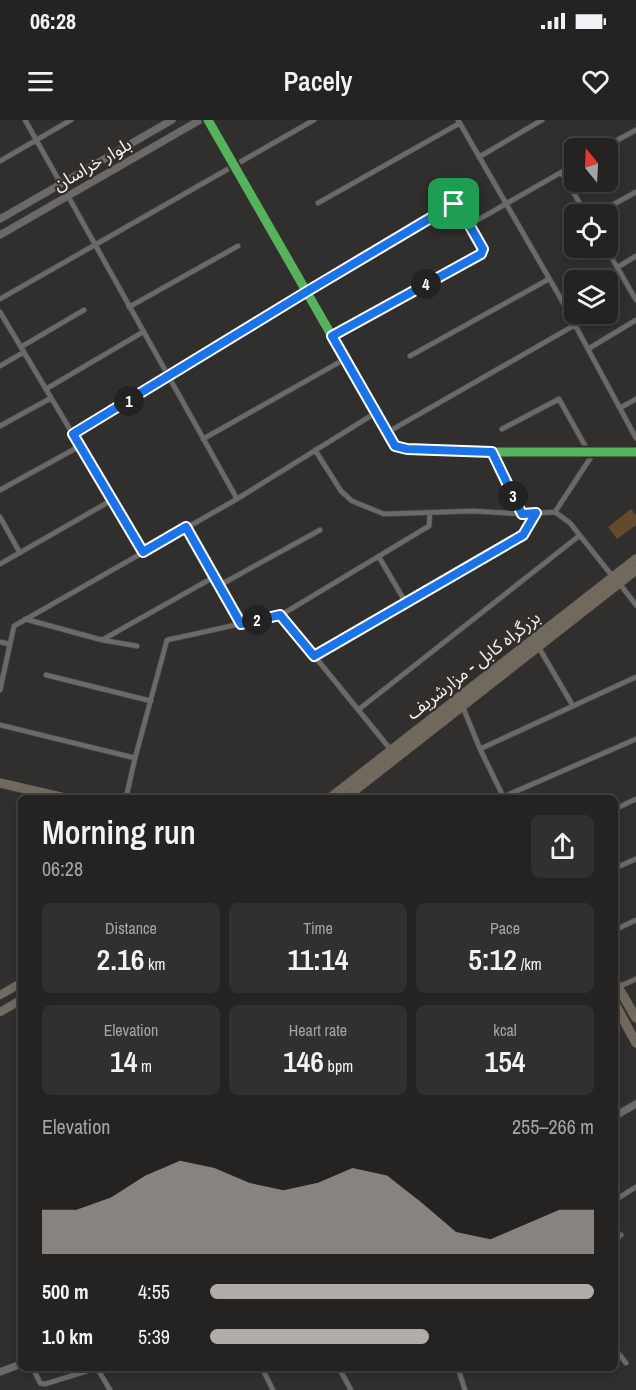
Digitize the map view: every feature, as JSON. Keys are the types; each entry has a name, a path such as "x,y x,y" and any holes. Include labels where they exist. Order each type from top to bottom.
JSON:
{"highway":[{"name":"بزرگراه کابل - مزارشریف","path":"349,795 538,646 616,580 636,559"},
{"name":"بزرگراه کابل - مزارشریف","path":"334,795 616,580 636,570"},
{"path":"0,783 51,795"},
{"path":"0,789 26,795"},
{"path":"618,987 636,1018"},
{"path":"618,1010 636,1043"}],"main road":[{"name":"بلوار خراسان","path":"0,219 172,120"},
{"name":"بلوار خراسان","path":"0,235 200,120"},
{"path":"9,214 16,226"},
{"path":"0,995 18,985"},
{"path":"0,1012 18,1002"},
{"path":"618,1114 636,1104"},
{"path":"0,1372 18,1366"}],"street":[{"path":"25,120 61,184"},
{"path":"0,161 70,120"},
{"path":"208,120 395,446 401,449 492,452 636,452"},
{"path":"0,299 315,120"},
{"path":"479,157 542,120"},
{"path":"318,203 459,121 575,325 636,438"},
{"path":"618,140 636,130"},
{"path":"469,225 562,173 580,204"},
{"path":"614,204 636,192"},
{"path":"68,196 237,499"},
{"path":"73,434 306,292 454,204 458,205 483,249 481,254 332,336"},
{"path":"129,307 238,246"},
{"path":"618,267 636,256"},
{"path":"612,258 636,300"},
{"path":"410,356 549,279"},
{"path":"0,366 84,310"},
{"path":"0,312 143,552"},
{"path":"588,349 636,320"},
{"path":"388,432 575,325"},
{"path":"46,389 143,332"},
{"path":"203,439 345,359"},
{"path":"0,426 51,398"},
{"path":"502,429 560,399 588,451"},
{"path":"620,408 636,399"},
{"path":"0,690 14,626 237,499 377,412"},
{"path":"0,490 80,446"},
{"path":"315,450 341,490 352,501 384,514 473,511 522,514 555,512 570,523 636,604"},
{"path":"555,512 595,451"},
{"path":"492,452 522,514"},
{"path":"0,564 112,500"},
{"path":"127,795 167,640 280,615 429,526 430,513"},
{"path":"314,656 523,535 536,513"},
{"path":"0,517 20,553"},
{"path":"186,527 241,624"},
{"path":"220,585 320,530"},
{"path":"358,710 579,536"},
{"path":"379,556 406,603"},
{"path":"102,640 214,576"},
{"path":"280,615 391,750"},
{"path":"25,619 102,640 136,646"},
{"path":"0,642 9,644"},
{"path":"538,646 573,706"},
{"path":"46,675 151,700"},
{"path":"480,749 636,677"},
{"path":"462,705 502,795"},
{"path":"0,725 135,758"},
{"path":"508,795 636,738"},
{"path":"618,808 636,799"},
{"path":"618,867 636,859"},
{"path":"618,929 636,920"},
{"path":"618,985 636,979"},
{"path":"618,1198 636,1187"},
{"path":"618,1353 626,1363"},
{"path":"34,1371 40,1383 45,1384 87,1371"},
{"path":"99,1371 110,1390"},
{"path":"264,1371 273,1390"},
{"path":"341,1371 351,1390"},
{"path":"459,1371 465,1390"}],"shaded area":[{"path":"631,509 636,515 636,525 617,539 608,527"}],"cycle path":[{"path":"208,120 395,446 407,449 492,452 636,452"},
{"path":"73,434 306,292 454,204 458,205 483,249 481,254 332,336"}],"route":[{"path":"454,204 458,205 483,249 481,254 332,336 395,446 401,449 492,452 522,514 536,513 523,535 314,656 280,615 241,624 186,527 143,552 73,434 454,204"}]}
